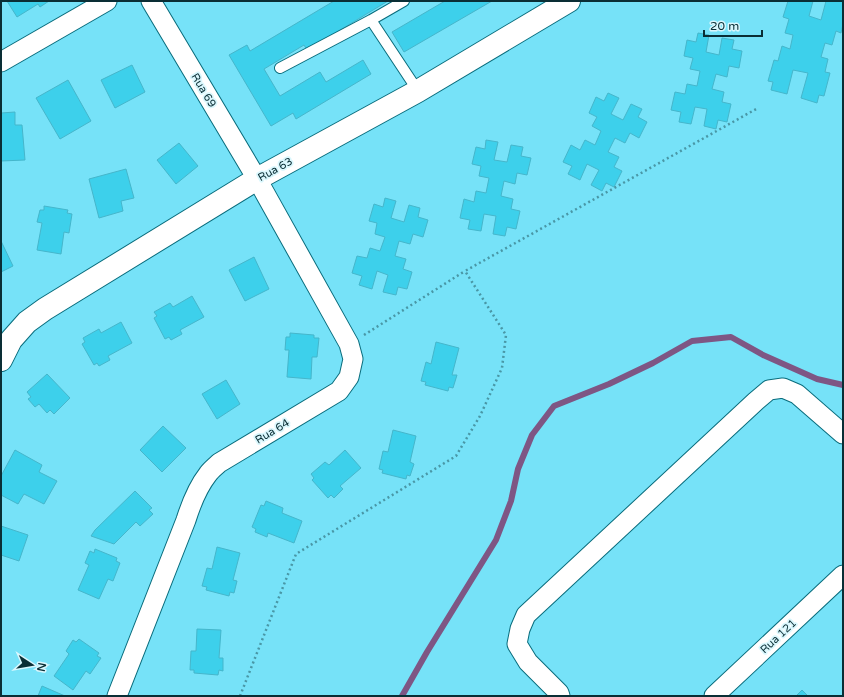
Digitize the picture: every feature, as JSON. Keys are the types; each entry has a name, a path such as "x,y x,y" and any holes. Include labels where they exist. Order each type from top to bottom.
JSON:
{"street":[{"path":"1,62 107,1"},
{"name":"Rua 69","path":"151,1 257,179"},
{"name":"Rua 63","path":"1,360 6,338 45,309 257,179 418,91 569,1"},
{"name":"Rua 64","path":"117,696 191,504 198,488 207,475 219,463 339,391 349,377 353,359 349,344 257,179"},
{"path":"560,696 528,662 517,644 520,629 526,615 756,401 769,390 783,388 797,394 843,434"},
{"name":"Rua 121","path":"714,696 843,575"}],"lane":[{"path":"280,68 404,1"},
{"path":"371,20 418,91"}],"path":[{"path":"349,344 465,271 758,108"},
{"path":"240,696 296,554 456,456 480,416 502,368 506,335 465,271"}],"building":[{"path":"7,1 49,1 40,7 38,4 17,17"},
{"path":"334,1 388,1 307,50 304,45 264,69 280,96 320,72 326,82 363,60 371,74 296,119 293,113 271,126 229,55 247,45 250,51"},
{"path":"445,1 492,1 404,52 392,32"},
{"path":"788,1 813,1 809,16 821,20 826,1 843,1 843,24 841,33 836,31 832,45 825,43 821,57 828,59 825,72 830,73 824,96 819,95 817,103 801,98 808,73 793,70 787,94 771,90 773,82 768,81 774,60 778,61 782,46 790,49 793,35 785,33 789,19 783,17"},
{"path":"698,33 709,35 706,52 719,55 722,38 734,40 732,49 742,51 739,68 729,66 727,77 716,74 712,89 724,92 722,102 731,104 727,122 718,120 716,129 704,126 707,109 695,107 691,124 679,122 681,112 671,110 675,92 685,94 687,84 697,86 700,71 690,69 693,58 684,56 687,40 696,42"},
{"path":"132,65 145,92 115,108 101,80"},
{"path":"68,80 91,121 60,139 36,98"},
{"path":"608,93 619,98 611,114 623,120 631,104 642,109 638,117 647,122 639,138 630,133 625,143 615,138 608,152 619,157 614,167 622,171 614,187 606,183 602,191 591,185 599,170 587,164 580,180 568,174 572,166 563,162 571,145 580,150 585,140 595,145 601,131 592,126 597,117 589,113 596,97 604,101"},
{"path":"15,112 15,125 22,125 25,160 1,161 1,113"},
{"path":"486,140 498,142 494,160 507,162 511,145 523,147 521,156 531,158 527,175 517,173 515,184 504,181 501,196 513,199 511,209 520,211 516,229 507,227 505,236 493,234 496,216 484,214 481,231 468,229 470,220 460,218 464,199 474,202 476,191 486,193 489,178 479,176 481,166 472,164 476,147 485,149"},
{"path":"179,143 198,166 176,184 157,160"},
{"path":"126,169 134,198 121,201 123,211 99,218 89,179"},
{"path":"385,198 396,201 391,218 404,222 409,205 420,208 418,217 428,220 423,237 413,234 410,244 399,241 395,256 406,259 403,269 412,272 407,289 398,287 396,295 383,292 388,275 377,271 372,289 359,285 362,276 352,273 357,256 367,258 370,248 380,251 385,237 375,234 377,223 369,221 374,204 383,207"},
{"path":"44,206 68,210 67,213 72,214 69,233 64,232 61,254 37,250 42,223 37,222 40,210 44,210"},
{"path":"1,241 13,266 1,272"},
{"path":"254,257 269,289 245,301 229,270"},
{"path":"192,296 204,317 180,330 182,334 171,340 169,337 165,339 154,318 157,316 154,312 170,303 173,307"},
{"path":"121,322 132,343 108,356 110,360 99,366 97,363 94,365 82,344 85,342 83,338 99,329 101,333"},
{"path":"290,333 314,335 314,338 319,338 317,357 312,357 311,379 287,377 289,350 285,350 286,337 290,337"},
{"path":"436,342 459,348 452,375 457,375 453,388 449,387 448,391 425,385 426,382 421,381 426,362 431,364"},
{"path":"47,374 70,398 54,414 50,410 47,413 39,404 35,407 28,399 31,397 27,392"},
{"path":"226,380 240,404 217,419 202,394"},
{"path":"163,426 186,448 162,472 140,450"},
{"path":"393,430 416,436 410,462 414,464 410,476 407,475 406,479 382,473 383,470 379,469 383,451 388,452"},
{"path":"15,450 42,465 39,472 57,481 44,504 24,494 18,504 1,495 1,476"},
{"path":"345,450 361,468 340,486 343,489 334,498 331,495 328,498 312,480 314,478 311,474 325,462 329,465"},
{"path":"135,491 152,508 149,510 153,514 140,526 136,522 114,544 91,536 95,530"},
{"path":"266,501 283,508 282,513 302,521 294,543 268,533 267,537 255,532 256,529 252,527 261,505 264,506"},
{"path":"1,526 28,535 19,561 1,555"},
{"path":"217,547 240,553 233,580 237,581 234,593 230,592 229,596 206,590 207,587 202,586 207,568 212,569"},
{"path":"95,549 117,558 116,561 120,563 113,581 108,579 99,599 78,590 89,565 85,563 90,551 94,553"},
{"path":"197,629 221,630 219,658 223,658 223,671 219,670 218,675 194,673 194,670 190,670 191,651 196,651"},
{"path":"79,639 99,653 97,656 101,658 90,674 86,671 73,690 54,676 69,654 66,651 73,640 76,642"},
{"path":"42,686 65,696 38,696"},
{"path":"802,690 808,696 796,696"}],"waterway":[{"path":"402,696 427,652 496,540 511,501 518,469 532,435 554,406 609,384 653,363 692,341 731,337 763,355 817,379 843,385"}]}
